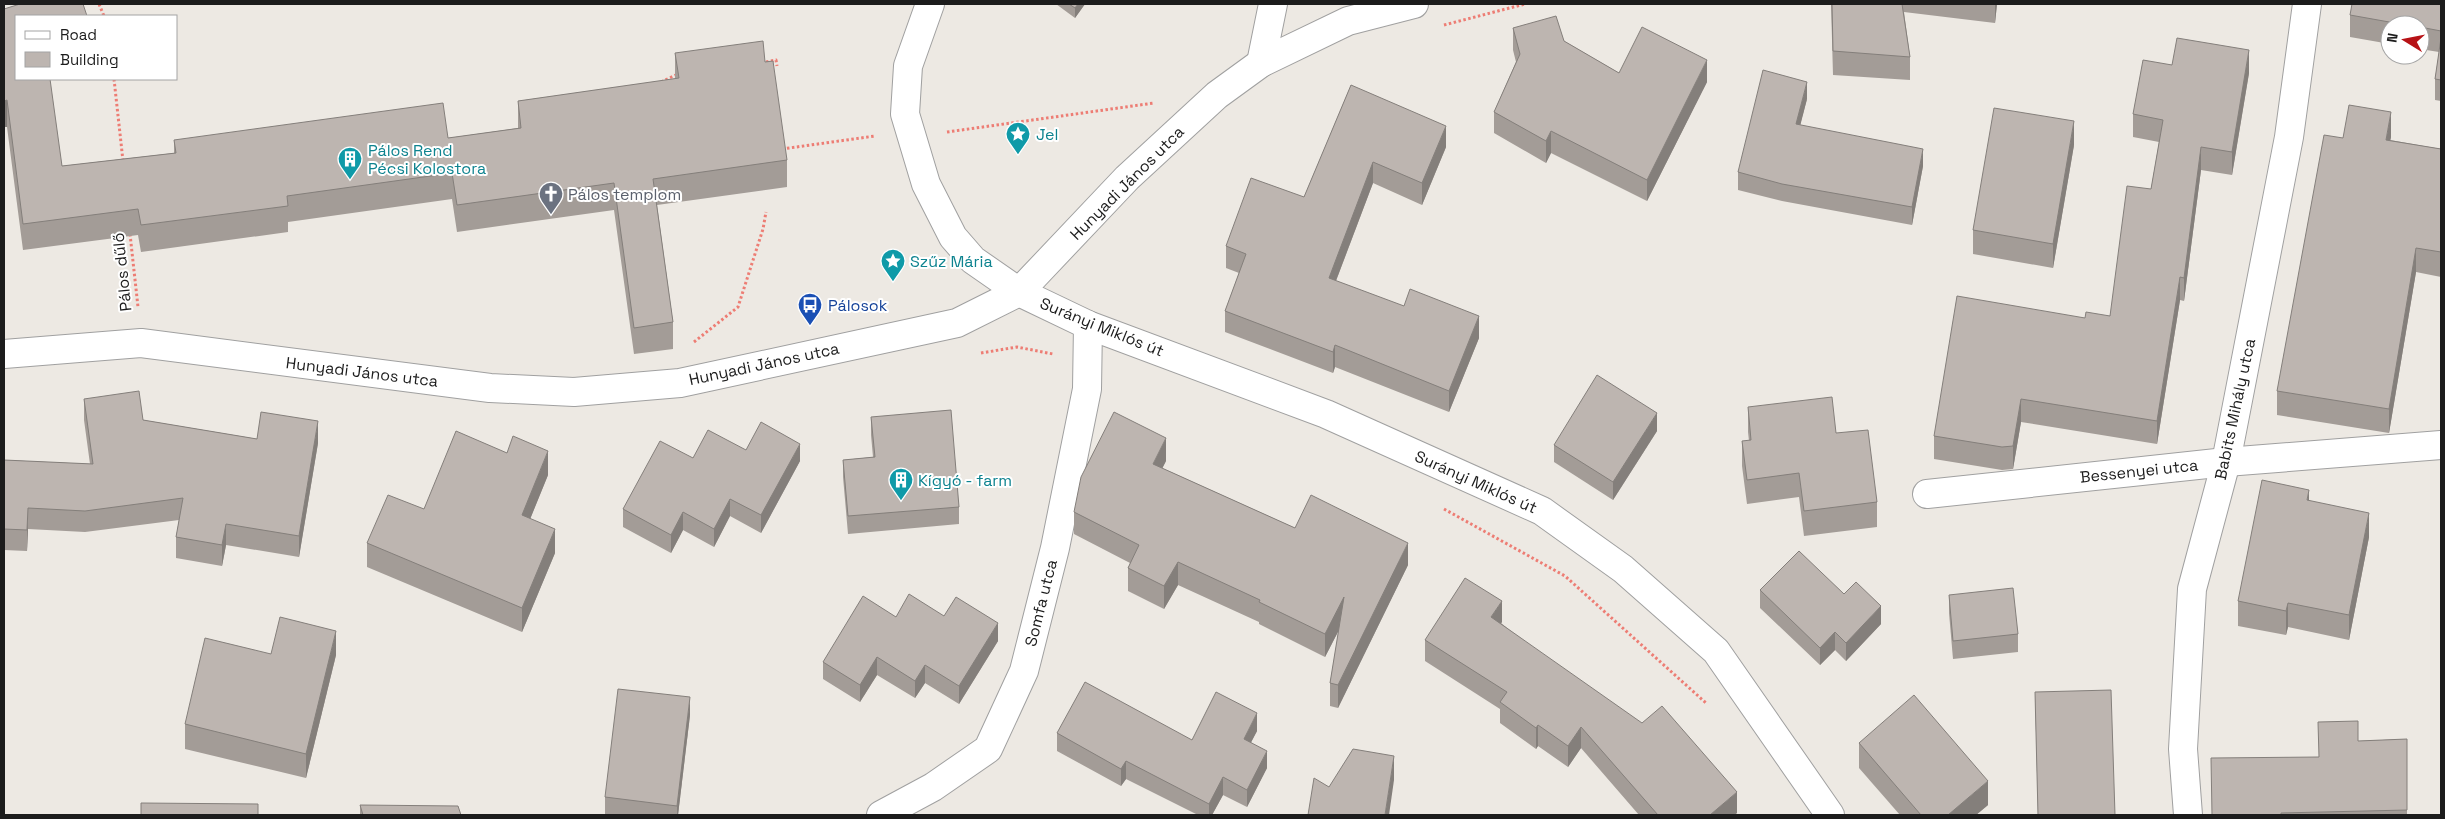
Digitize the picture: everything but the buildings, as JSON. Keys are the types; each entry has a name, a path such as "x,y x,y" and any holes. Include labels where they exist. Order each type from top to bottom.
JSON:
{"street":[{"name":"Surányi Miklós út","path":"928,4 908,66 905,114 926,184 953,237 973,260 1019,292 1088,325 1326,414 1542,511 1623,569 1716,651 1830,815"},
{"path":"1261,63 1273,4"},
{"name":"Hunyadi János utca","path":"4,354 141,343 490,388 574,392 680,382 958,323 1019,292 1127,178 1217,95 1261,63 1348,21 1414,4"},
{"name":"Babits Mihály utca","path":"2188,815 2183,750 2192,590 2226,462 2288,137 2307,4"},
{"name":"Somfa utca","path":"881,815 941,782 988,749 1024,671 1055,548 1087,389 1088,325"},
{"name":"Bessenyei utca","path":"1927,494 2226,462 2441,445"}],"path":[{"path":"1441,26 1526,4"},
{"path":"758,63 776,60 777,66"},
{"path":"653,86 676,75 685,73"},
{"path":"114,80 124,166"},
{"path":"945,132 1157,103"},
{"path":"782,150 880,135"},
{"path":"690,344 738,307 763,229 766,212"},
{"name":"Pálos dűlő","path":"130,224 141,343"},
{"path":"971,354 1017,347 1088,361"},
{"path":"1436,504 1565,576 1710,706"}],"place":[{"name":"Jel","path":"1018,155"},
{"name":"Pálos Rend Pécsi Kolostora","path":"350,180"},
{"name":"Pálos templom","path":"551,215"},
{"name":"Szűz Mária","path":"893,282"},
{"name":"Pálosok","path":"810,326"},
{"name":"Kígyó - farm","path":"901,501"}]}
